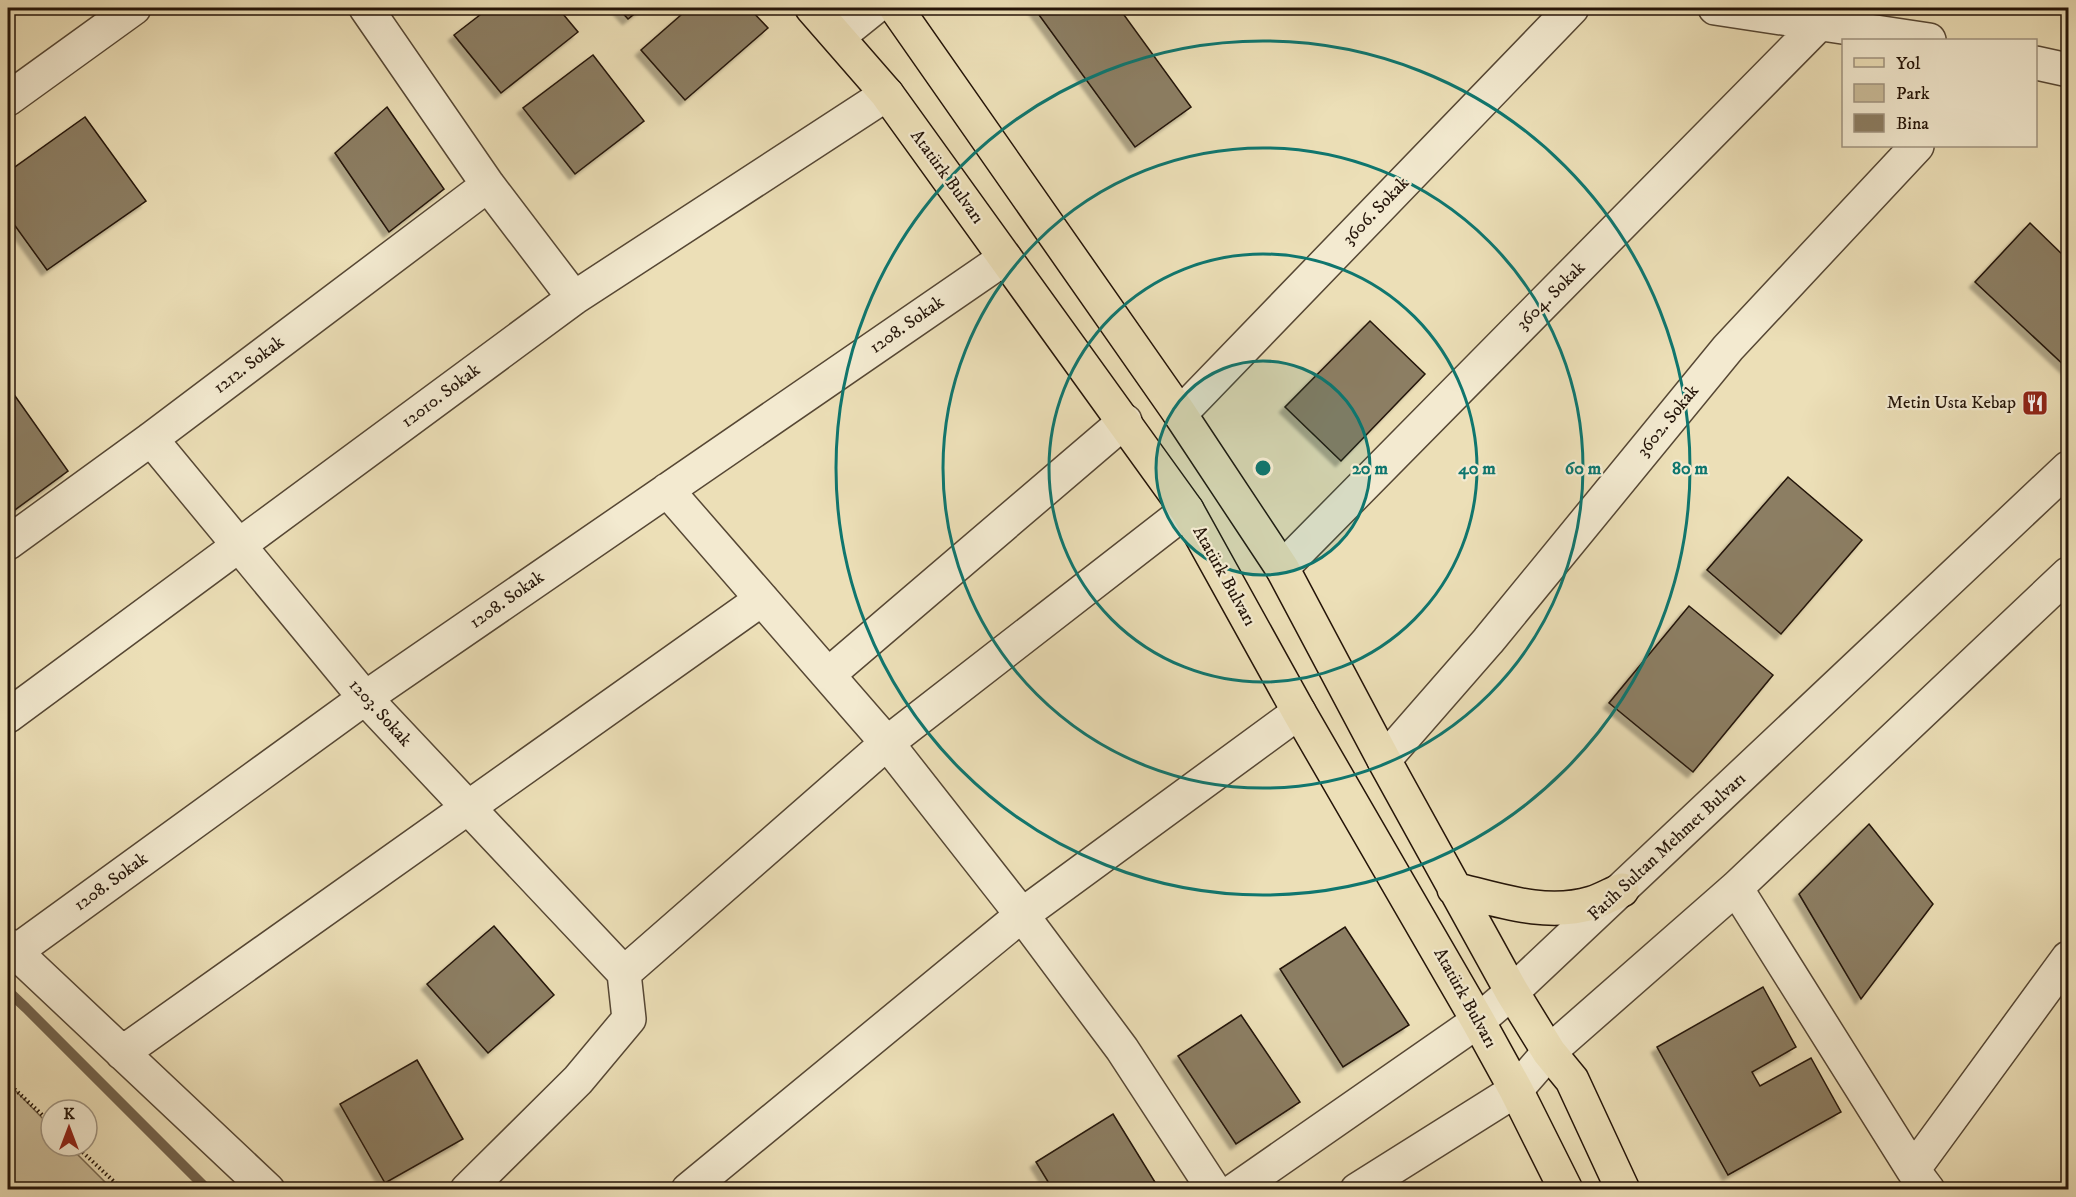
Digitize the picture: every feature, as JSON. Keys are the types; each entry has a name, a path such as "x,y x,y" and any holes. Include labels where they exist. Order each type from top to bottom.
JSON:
{"main road":[{"name":"Atatürk Bulvarı","path":"812,8 887,94 1187,510 1299,712 1478,1021 1516,1090 1566,1190"},
{"path":"896,8 1180,414 1282,568 1384,760 1512,992 1548,1052 1572,1080 1623,1190"},
{"path":"1454,889 1521,906 1567,908 1592,903 1622,890"}],"street":[{"path":"366,8 488,185 574,298"},
{"path":"838,37 874,8"},
{"name":"3606. Sokak","path":"1180,414 1572,8"},
{"path":"1721,8 1923,39"},
{"path":"8,99 122,11"},
{"name":"3604. Sokak","path":"1282,568 1820,23"},
{"path":"2037,63 2068,70"},
{"name":"12010. Sokak","path":"8,716 574,298 887,94"},
{"name":"3602. Sokak","path":"1384,760 1495,632 1728,348 1916,147"},
{"name":"1212. Sokak","path":"8,543 151,439 488,185"},
{"name":"1208. Sokak","path":"11,948 364,698 1005,258"},
{"path":"829,674 1125,421"},
{"name":"1203. Sokak","path":"151,439 364,698 624,973"},
{"name":"Fatih Sultan Mehmet Bulvarı","path":"1235,1190 1478,1021 1512,992 2068,468"},
{"path":"667,490 887,743 1022,915 1122,1049 1214,1190"},
{"path":"467,1190 578,1080 629,1019 624,973 887,743 1187,510"},
{"path":"1357,1190 1516,1090 1548,1052 1736,888 2068,573"},
{"path":"122,1053 762,598"},
{"path":"688,1190 1022,915 1299,712"},
{"path":"1736,888 1921,1180 2068,958"},
{"path":"11,948 268,1190"}],"path":[{"path":"8,1083 39,1112"},
{"path":"88,1158 123,1190"}],"green space":[{"path":"8,1083 39,1115 39,1158 81,1158 112,1189 8,1189"}],"building":[{"path":"489,8 558,8 578,32 501,93 454,35"},
{"path":"618,8 642,8 628,19"},
{"path":"689,8 749,8 768,28 685,100 641,50"},
{"path":"1034,8 1119,8 1191,107 1135,147"},
{"path":"593,55 644,121 575,174 523,108"},
{"path":"387,107 444,189 389,232 335,153"},
{"path":"85,117 146,201 47,270 8,216 8,172"},
{"path":"2030,223 2068,260 2068,369 1975,282"},
{"path":"1370,321 1425,374 1341,461 1285,407"},
{"path":"8,386 68,471 8,515"},
{"path":"1788,477 1862,540 1781,634 1707,570"},
{"path":"1689,606 1773,675 1693,772 1609,703"},
{"path":"1869,824 1933,904 1861,999 1799,894"},
{"path":"494,926 554,995 488,1053 427,984"},
{"path":"1345,927 1409,1025 1343,1067 1280,969"},
{"path":"1763,987 1796,1047 1752,1072 1760,1086 1811,1058 1841,1112 1728,1175 1657,1047"},
{"path":"1241,1015 1300,1102 1236,1144 1178,1056"},
{"path":"417,1060 463,1139 385,1183 340,1104"},
{"path":"1113,1114 1158,1187 1153,1190 1053,1190 1036,1162"}],"waterway":[{"path":"8,991 208,1190"}],"place":[{"name":"Metin Usta Kebap","path":"2035,403"}]}
